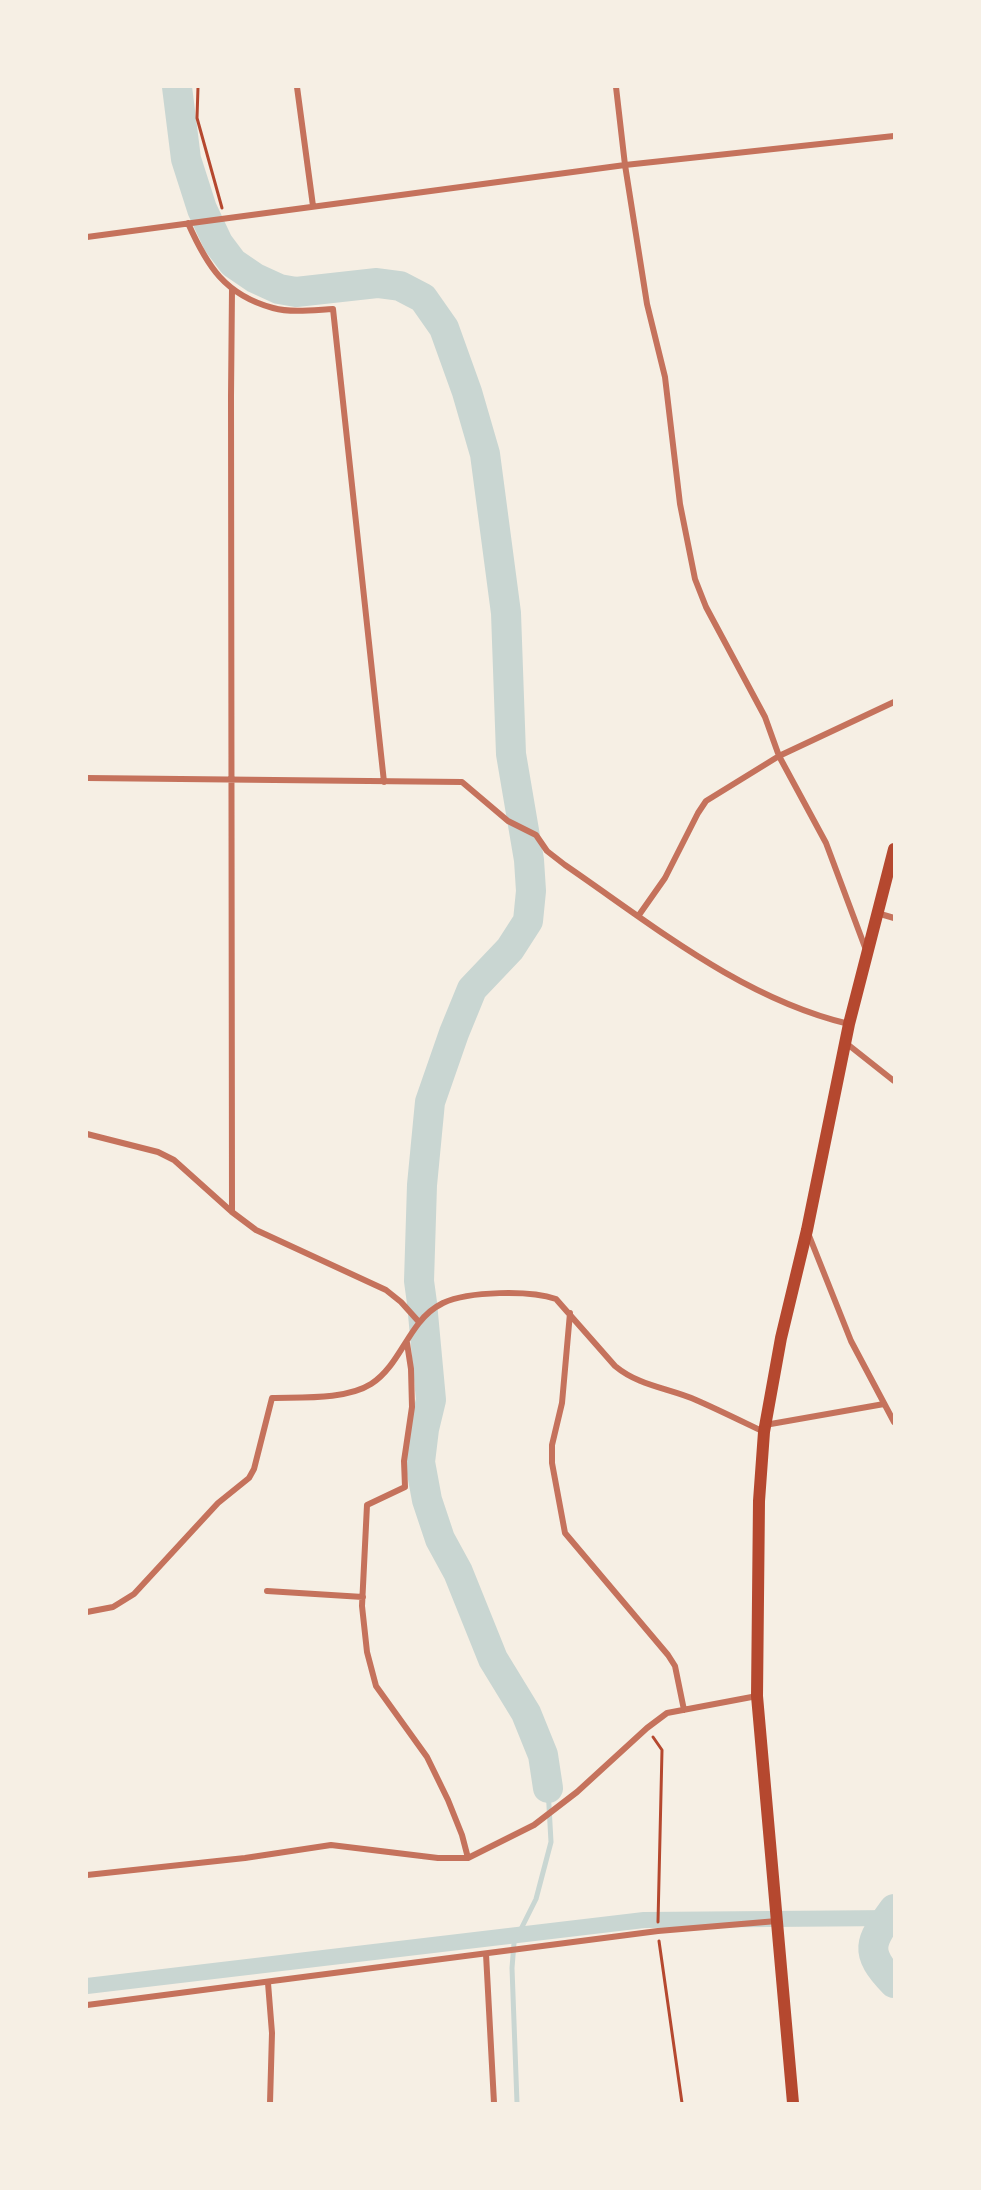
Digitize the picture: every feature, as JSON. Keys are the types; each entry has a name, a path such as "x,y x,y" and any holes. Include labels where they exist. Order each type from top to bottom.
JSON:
{"main road":[{"path":"793,2103 757,1696 759,1501 764,1428 781,1338 807,1230 849,1024 894,849"}],"street":[{"path":"297,87 313,206"},
{"path":"616,87 625,165 647,304 665,377 669,427 689,556 695,579 706,607 765,717 779,756 826,843 867,951"},
{"path":"87,237 625,165 894,136"},
{"path":"188,223 201,253 215,274 232,289 274,308 333,309 384,782"},
{"path":"232,289 232,1212"},
{"path":"639,915 665,878 706,801 779,756 894,702"},
{"path":"87,778 462,782 488,807 508,821 536,835 547,851 565,865 720,971 785,1002 827,1019 849,1024"},
{"path":"877,913 894,918"},
{"path":"846,1043 894,1081"},
{"path":"87,1134 158,1152 174,1160 232,1212 256,1230 386,1290 401,1302 419,1322"},
{"path":"807,1230 851,1341 894,1422"},
{"path":"87,1612 113,1607 134,1594 218,1503 249,1478 254,1469 272,1398 330,1395 371,1384 388,1369 419,1322 442,1304 459,1298 512,1293 543,1294 556,1299 626,1376 694,1399 764,1428 884,1404"},
{"path":"570,1312 562,1403 552,1445 552,1463 565,1533 668,1655 675,1666 684,1710"},
{"path":"407,1342 411,1369 412,1407 404,1461 405,1487 367,1505 363,1597 368,1652 376,1686 427,1757 448,1800 462,1835 468,1858"},
{"path":"267,1591 363,1597"},
{"path":"87,1875 224,1860 331,1845 438,1858 468,1858 539,1822 667,1713 757,1696"},
{"path":"87,2005 658,1931 777,1921"},
{"path":"486,1954 494,2103"},
{"path":"268,1983 272,2033 270,2103"}],"path":[{"path":"198,87 197,118 225,218"},
{"path":"647,1728 662,1750 658,1931 682,2103"}],"waterway":[{"path":"177,87 186,159 202,209 218,243 233,263 255,278 279,289 296,292 377,283 400,286 423,298 444,328 467,392 485,454 506,613 511,754 529,860 531,891 528,921 510,949 472,989 430,1102 422,1185 419,1281 431,1400 424,1429 420,1462 427,1500 440,1539 458,1572 493,1659 526,1713 543,1755 548,1788"},
{"path":"517,2103 512,1968 514,1943 536,1899 551,1842 548,1788"},
{"path":"894,1909 875,1938 873,1946 878,1963 894,1983"},
{"path":"87,1986 644,1920 894,1918"}]}
